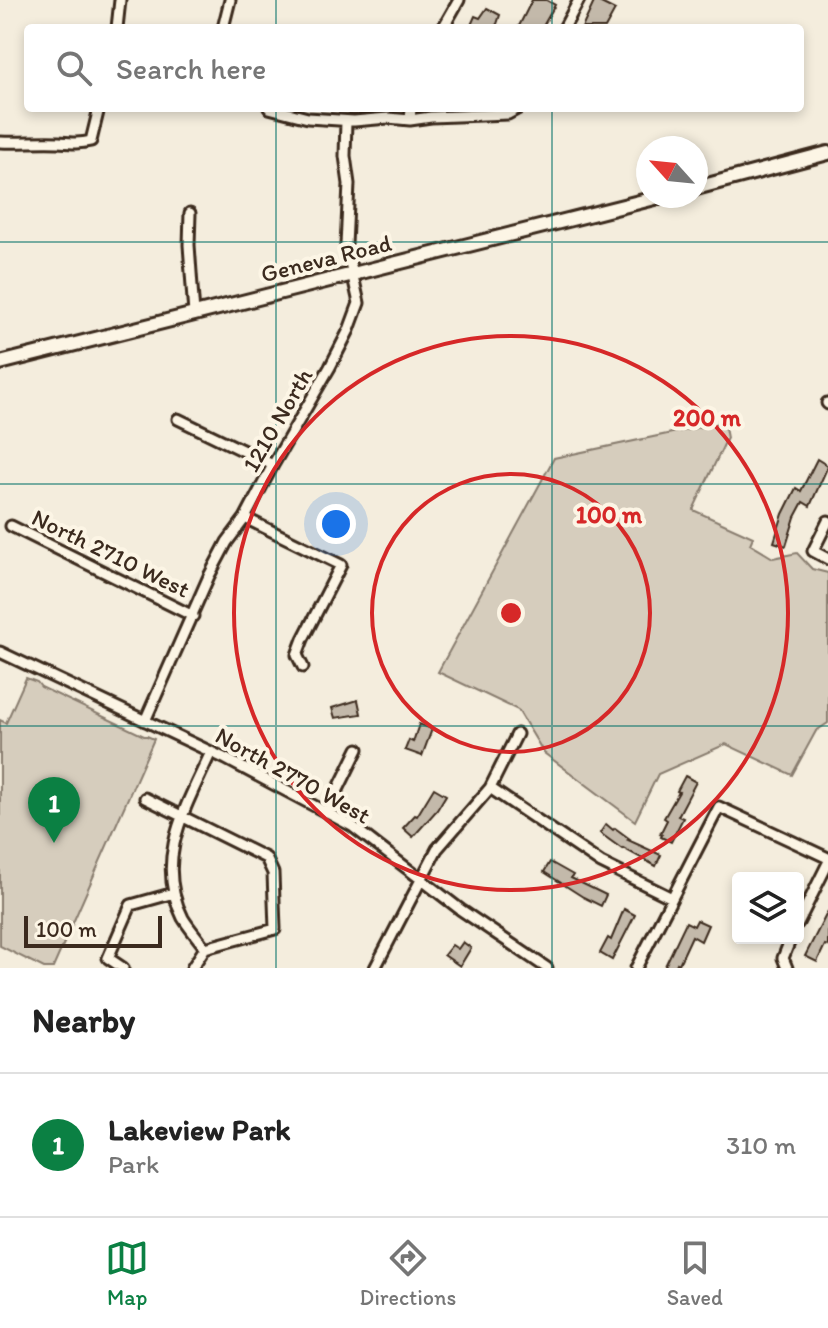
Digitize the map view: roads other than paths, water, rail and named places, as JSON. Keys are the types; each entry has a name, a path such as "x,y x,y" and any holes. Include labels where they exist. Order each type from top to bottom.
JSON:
{"main road":[{"path":"708,185 828,153"},
{"name":"Geneva Road","path":"0,363 636,203"}],"street":[{"path":"117,24 120,0"},
{"path":"224,24 230,0"},
{"path":"445,24 459,0"},
{"path":"566,24 579,0"},
{"path":"0,142 79,144 91,141 98,112"},
{"path":"285,112 308,118 346,121 410,120 512,112"},
{"path":"410,120 411,112"},
{"name":"1210 North","path":"145,721 209,576 330,367 359,303 346,245 349,184 345,156 346,121"},
{"path":"190,213 194,314"},
{"path":"178,419 273,465"},
{"path":"245,518 341,565 297,655 303,667"},
{"path":"828,521 813,551 828,559"},
{"name":"North 2710 West","path":"11,526 193,616"},
{"name":"North 2770 West","path":"0,652 211,752 352,826 461,910 547,968"},
{"path":"375,968 437,849 490,788 517,734"},
{"path":"327,812 358,749"},
{"path":"205,948 184,918 170,872 171,855 183,815 211,752"},
{"path":"490,788 601,863 672,898"},
{"path":"145,798 266,858 273,873 275,929 205,948 192,968"},
{"path":"636,968 719,807 828,860 804,910"},
{"path":"123,968 108,958 131,905 174,893"},
{"path":"785,964 784,952 788,944"}],"place":[{"name":"Lakeview Park","path":"54,843"}]}
